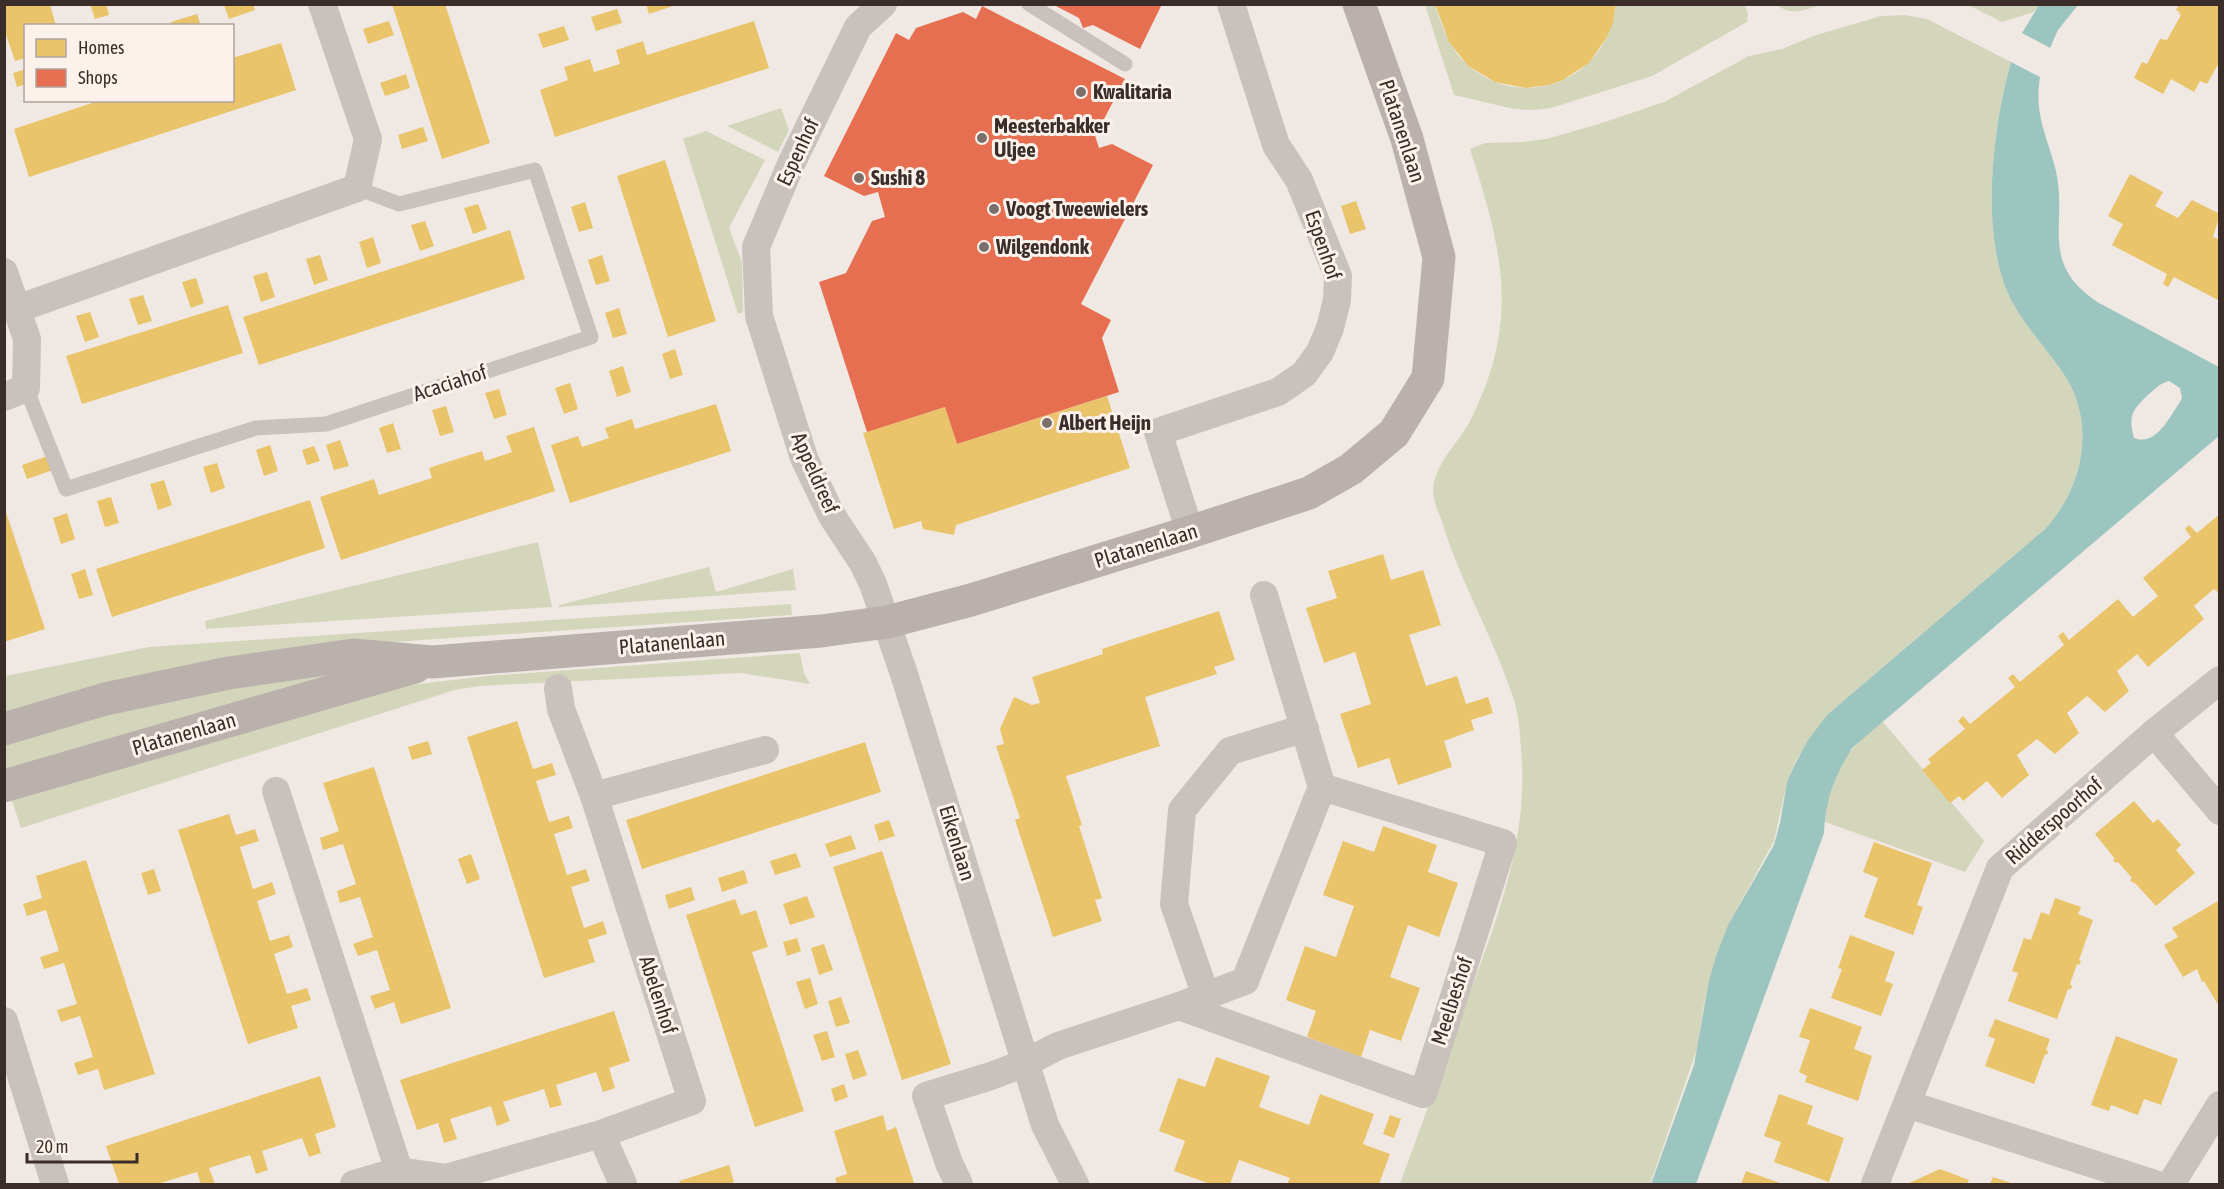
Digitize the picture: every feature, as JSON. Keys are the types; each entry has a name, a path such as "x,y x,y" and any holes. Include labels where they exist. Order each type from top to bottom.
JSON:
{"street":[{"path":"17,309 357,188 368,140 322,4"},
{"name":"Espenhof","path":"759,316 756,247 791,164 858,27 883,4"},
{"name":"Espenhof","path":"1190,532 1158,432 1278,392 1304,374 1320,352 1330,328 1337,300 1338,276 1299,180 1276,145 1231,4"},
{"name":"Platanenlaan","path":"4,729 105,699 229,673 353,655 432,662 821,631 887,622 971,600 1309,493 1351,469 1394,433 1428,378 1439,257 1407,139 1359,4"},
{"path":"4,272 27,339 15,393"},
{"name":"Appeldreef","path":"759,316 804,458 832,516 863,564 887,622"},
{"path":"959,1185 926,1096 1025,1063 1058,1046 1179,1006 1245,981 1322,787 1264,595"},
{"name":"Eikenlaan","path":"887,622 1045,1125 1075,1185"},
{"name":"Platanenlaan","path":"4,786 432,662"},
{"name":"Ridderspoorhof","path":"1875,1185 2000,868 2154,733 2220,680"},
{"name":"Abelenhof","path":"354,1185 399,1171 446,1178 601,1134 692,1101 594,796 561,710 558,688"},
{"path":"1206,996 1174,904 1182,810 1230,751 1305,728"},
{"path":"2154,733 2220,811"},
{"path":"594,796 765,750"},
{"name":"Meelbeshof","path":"1179,1006 1423,1094 1503,843 1322,787"},
{"path":"276,791 399,1171"},
{"path":"4,1021 55,1185"},
{"path":"1907,1104 2155,1185"},
{"path":"2171,1185 2220,1105"},
{"path":"601,1134 623,1185"}],"lane":[{"path":"1029,4 1125,64"},
{"name":"Acaciahof","path":"15,393 66,489 256,428 326,424 591,337 535,170 399,204 357,188"}],"green space":[{"path":"1425,5 1435,5 1449,41 1467,65 1497,83 1521,88 1543,86 1565,79 1584,67 1599,50 1610,29 1616,5 1745,5 1748,14 1747,22 1652,76 1551,108 1532,110 1514,109 1454,95"},
{"path":"1777,5 1822,5 1788,11"},
{"path":"1968,5 2039,5 2034,12 2002,22"},
{"path":"1905,15 1927,19 2011,62 2000,112 1993,168 1992,196 1996,250 2001,274 2012,301 2026,325 2061,370 2072,389 2079,409 2082,452 2069,493 2059,512 2045,529 1828,714 1796,760 1787,782 1774,841 1728,925 1716,956 1704,1004 1697,1049 1650,1184 1400,1184 1496,920 1506,887 1520,819 1522,784 1520,731 1514,700 1452,550 1433,495 1434,481 1442,462 1466,428 1487,383 1496,349 1501,316 1498,252 1491,219 1470,149 1485,143 1546,139 1599,124 1664,102 1749,56 1782,49 1813,36 1881,16"},
{"path":"781,108 789,130 778,152 727,126"},
{"path":"706,131 765,160 729,228 742,262 743,312 738,314 683,139"},
{"path":"538,542 552,607 206,629 205,621"},
{"path":"709,567 716,592 793,569 796,590 559,607 559,605"},
{"path":"791,604 792,615 379,643 5,720 5,676 149,647"},
{"path":"800,653 804,673 810,684 741,673 480,686 455,690 21,828 10,795 401,686 487,676"},
{"path":"364,668 5,777 5,739 103,709"},
{"path":"1883,722 1984,841 1965,872 1825,822 1830,792 1842,763 1857,744"}],"water":[{"path":"2039,5 2078,5 2058,30 2050,48 2022,33"},
{"path":"2011,62 2040,77 2040,114 2056,171 2059,191 2059,243 2068,273 2080,288 2099,303 2219,367 2219,436 1852,748 1832,789 1824,833 1696,1184 1651,1184 1694,1065 1709,980 1716,956 1728,925 1774,845 1787,782 1808,740 1828,714 2045,529 2059,512 2077,473 2082,452 2082,431 2079,409 2072,389 2061,370 2026,325 2012,301 2001,274 1996,250 1992,196 1993,168 2005,86","holes":["2169,381 2180,388 2182,398 2161,429 2149,438 2142,440 2134,438 2131,424 2138,405 2155,388 2166,382"]}],"building: Homes":[{"path":"4,4 50,4 55,24 24,24 24,59 15,61 4,29"},
{"path":"90,4 106,4 109,15 95,19"},
{"path":"253,4 255,10 229,19 224,5"},
{"path":"392,4 445,4 490,143 442,159"},
{"path":"646,4 676,4 676,5 649,14"},
{"path":"1435,4 1616,4 1613,23 1607,37 1589,63 1563,80 1549,85 1526,88 1495,82 1468,66 1449,42"},
{"path":"2179,5 2220,5 2220,61 2207,84 2200,81 2194,92 2171,79 2163,94 2134,78 2142,62 2147,64 2160,39 2167,40 2181,15 2176,10"},
{"path":"617,9 622,23 596,31 591,17"},
{"path":"197,14 200,24 172,24 171,22"},
{"path":"389,21 394,35 368,44 363,29"},
{"path":"754,21 769,68 555,137 540,90 568,80 564,67 590,59 594,72 620,64 616,50 643,41 647,55"},
{"path":"564,26 569,40 543,48 538,34"},
{"path":"281,43 296,90 29,177 14,129 95,102 234,102 234,57"},
{"path":"24,70 24,85 17,87 13,73"},
{"path":"406,74 410,88 385,96 380,83"},
{"path":"423,127 428,141 402,149 398,135"},
{"path":"665,160 716,321 668,337 617,176"},
{"path":"2130,174 2163,192 2155,206 2178,218 2192,200 2220,214 2213,237 2220,240 2220,301 2174,277 2168,287 2163,284 2167,274 2112,245 2123,224 2108,216"},
{"path":"1356,201 1366,229 1350,234 1341,206"},
{"path":"585,202 593,228 579,232 571,207"},
{"path":"478,204 487,229 473,234 464,208"},
{"path":"425,221 434,246 420,251 411,225"},
{"path":"510,230 525,279 259,365 243,317"},
{"path":"373,237 381,263 367,268 359,242"},
{"path":"320,255 328,280 314,285 306,259"},
{"path":"602,255 610,281 596,285 588,260"},
{"path":"267,272 275,297 261,302 253,276"},
{"path":"196,278 204,303 191,308 182,282"},
{"path":"143,295 152,321 138,325 129,299"},
{"path":"228,305 243,353 82,404 66,356"},
{"path":"619,308 627,334 613,338 605,313"},
{"path":"90,312 99,337 85,342 76,316"},
{"path":"675,349 683,375 670,379 662,354"},
{"path":"623,366 631,392 617,397 609,371"},
{"path":"570,383 578,409 564,414 555,388"},
{"path":"499,389 507,415 494,419 485,393"},
{"path":"1107,396 1130,468 956,525 954,535 923,529 921,521 894,529 863,433 945,407 957,444"},
{"path":"716,404 731,451 570,503 551,445 578,436 582,447 609,438 605,428 632,419 635,429"},
{"path":"446,406 454,432 440,436 432,410"},
{"path":"393,423 401,449 387,453 379,428"},
{"path":"534,427 555,491 341,560 320,497 374,479 379,495 432,478 429,468 482,451 485,461 512,452 506,436"},
{"path":"340,440 349,466 334,470 326,445"},
{"path":"270,445 278,471 264,476 256,450"},
{"path":"314,446 320,461 307,465 302,450"},
{"path":"48,456 53,470 27,479 22,465"},
{"path":"217,463 225,488 211,493 203,467"},
{"path":"164,480 172,505 158,510 150,484"},
{"path":"111,497 119,523 105,527 97,501"},
{"path":"310,500 325,548 112,617 96,569"},
{"path":"4,506 45,629 4,642"},
{"path":"67,513 75,539 61,544 53,518"},
{"path":"2220,514 2220,594 2214,589 2194,606 2204,619 2148,667 2137,654 2117,671 2129,691 2105,712 2087,696 2067,713 2079,733 2055,754 2037,739 2017,755 2029,775 2002,798 1987,781 1963,801 1959,796 1950,803 1922,770 1931,763 1928,759 1965,729 1958,721 1963,716 1970,724 2015,687 2008,678 2013,674 2020,682 2064,645 2058,636 2063,632 2069,640 2118,599 2133,617 2158,596 2143,578 2191,537 2185,529 2189,525 2197,533"},
{"path":"1383,554 1391,580 1423,570 1441,625 1409,635 1426,686 1457,676 1466,704 1488,697 1493,713 1471,720 1474,730 1444,741 1452,767 1398,785 1389,758 1358,768 1340,714 1371,704 1355,652 1324,663 1306,608 1337,598 1328,571"},
{"path":"85,569 93,595 79,599 71,574"},
{"path":"1219,611 1235,660 1214,667 1217,674 1145,697 1160,746 1066,776 1102,898 1095,900 1102,921 1053,937 1015,820 1020,818 996,746 1004,744 1000,729 1014,697 1032,705 1040,703 1032,677 1103,654 1102,649"},
{"path":"517,721 533,769 552,763 556,775 536,781 549,822 569,816 573,828 554,834 567,875 586,869 590,881 571,887 584,928 603,921 607,934 588,940 595,962 544,978 467,737"},
{"path":"428,741 432,754 412,760 408,747"},
{"path":"865,742 881,792 642,869 626,820"},
{"path":"374,767 451,1008 401,1024 394,1002 375,1009 370,996 390,990 377,950 358,956 353,944 373,937 360,897 340,903 337,891 356,884 343,844 323,850 320,838 339,831 323,783"},
{"path":"2134,801 2153,823 2158,819 2181,845 2176,850 2195,873 2156,906 2130,880 2132,878 2118,862 2113,860 2115,859 2095,834"},
{"path":"229,814 236,835 255,829 259,841 240,847 253,889 272,882 276,894 257,901 270,941 289,935 293,947 274,954 287,994 307,988 311,1000 291,1006 298,1028 248,1044 178,830"},
{"path":"889,820 895,836 879,841 874,825"},
{"path":"1383,826 1437,845 1428,872 1458,883 1439,937 1408,925 1390,977 1420,988 1401,1041 1370,1030 1361,1057 1307,1037 1316,1011 1286,1000 1305,946 1336,957 1354,906 1323,895 1343,841 1374,852"},
{"path":"851,835 856,849 830,857 825,844"},
{"path":"1874,842 1932,863 1917,905 1923,907 1913,935 1864,917 1878,878 1863,872"},
{"path":"882,851 951,1064 902,1080 833,867"},
{"path":"796,853 801,867 775,875 770,861"},
{"path":"471,854 480,879 467,884 458,859"},
{"path":"86,860 155,1074 104,1090 98,1069 78,1075 74,1063 93,1057 80,1016 61,1022 57,1010 77,1004 64,963 44,969 40,957 59,951 46,910 27,916 23,904 42,898 36,876"},
{"path":"154,869 161,891 148,895 141,873"},
{"path":"744,870 748,883 722,892 718,878"},
{"path":"691,887 695,900 669,909 665,895"},
{"path":"807,896 815,917 790,925 783,904"},
{"path":"2055,898 2081,907 2078,914 2093,920 2079,960 2081,961 2079,965 2077,964 2070,984 2071,989 2068,989 2057,1019 2008,1001 2018,973 2012,971 2024,938 2031,940 2041,912 2049,915"},
{"path":"735,899 741,915 756,910 768,947 752,952 804,1111 755,1127 686,915"},
{"path":"2218,901 2220,905 2220,1008 2204,981 2202,982 2197,969 2183,977 2164,945 2178,937 2172,928"},
{"path":"1850,935 1895,952 1885,981 1893,984 1881,1016 1831,998 1842,969 1838,968"},
{"path":"797,938 801,951 787,956 783,942"},
{"path":"824,944 833,970 819,975 811,948"},
{"path":"810,978 818,1004 805,1009 796,982"},
{"path":"841,997 850,1023 836,1027 828,1001"},
{"path":"1810,1008 1862,1027 1854,1049 1872,1056 1858,1101 1805,1082 1807,1076 1799,1072 1810,1040 1799,1037"},
{"path":"614,1011 630,1061 609,1068 615,1088 603,1092 596,1072 556,1085 562,1105 550,1108 544,1089 503,1102 510,1121 497,1126 491,1106 450,1119 457,1139 444,1143 438,1123 417,1130 400,1080"},
{"path":"1995,1019 2050,1039 2046,1050 2047,1055 2045,1054 2034,1084 1985,1066 1995,1039 1988,1036"},
{"path":"827,1031 835,1057 822,1061 813,1035"},
{"path":"2116,1036 2178,1059 2161,1105 2144,1099 2138,1115 2111,1105 2109,1111 2091,1105"},
{"path":"858,1050 867,1075 853,1080 845,1054"},
{"path":"1216,1057 1270,1076 1259,1107 1309,1125 1320,1094 1374,1114 1363,1144 1390,1154 1379,1184 1287,1184 1290,1178 1239,1160 1230,1184 1210,1184 1174,1171 1185,1141 1159,1131 1178,1078 1205,1087"},
{"path":"320,1076 336,1127 315,1134 321,1153 309,1157 302,1138 262,1151 268,1170 256,1174 250,1155 209,1168 215,1184 201,1184 197,1172 157,1184 119,1184 106,1146"},
{"path":"844,1084 848,1097 835,1102 831,1089"},
{"path":"1779,1094 1813,1106 1807,1124 1844,1138 1829,1182 1774,1162 1781,1142 1764,1136"},
{"path":"883,1115 887,1131 896,1127 914,1183 837,1184 835,1178 847,1174 834,1131"},
{"path":"1390,1115 1401,1119 1394,1138 1383,1134"},
{"path":"729,1165 734,1182 681,1184 679,1181"},
{"path":"1940,1169 1969,1180 1967,1184 1907,1184"},
{"path":"1746,1171 1783,1184 1741,1184"},
{"path":"1993,1177 2014,1184 1990,1184"}],"building: Shops":[{"path":"1052,4 1162,4 1140,49 1093,25 1083,28 1079,18"},
{"name":"Wilgendonk","path":"982,6 1125,79 1104,119 1091,123 1099,148 1112,144 1153,165 1081,304 1111,320 1102,338 1119,392 957,444 945,407 867,432 819,282 846,273 872,221 885,217 878,192 864,196 824,176 896,33 909,40 916,28 963,12 976,19"}],"place":[{"name":"Kwalitaria","path":"1081,92"},
{"name":"Meesterbakker Uljee","path":"982,138"},
{"name":"Sushi 8","path":"859,178"},
{"name":"Voogt Tweewielers","path":"994,209"},
{"name":"Wilgendonk","path":"984,247"},
{"name":"Albert Heijn","path":"1047,423"}]}
